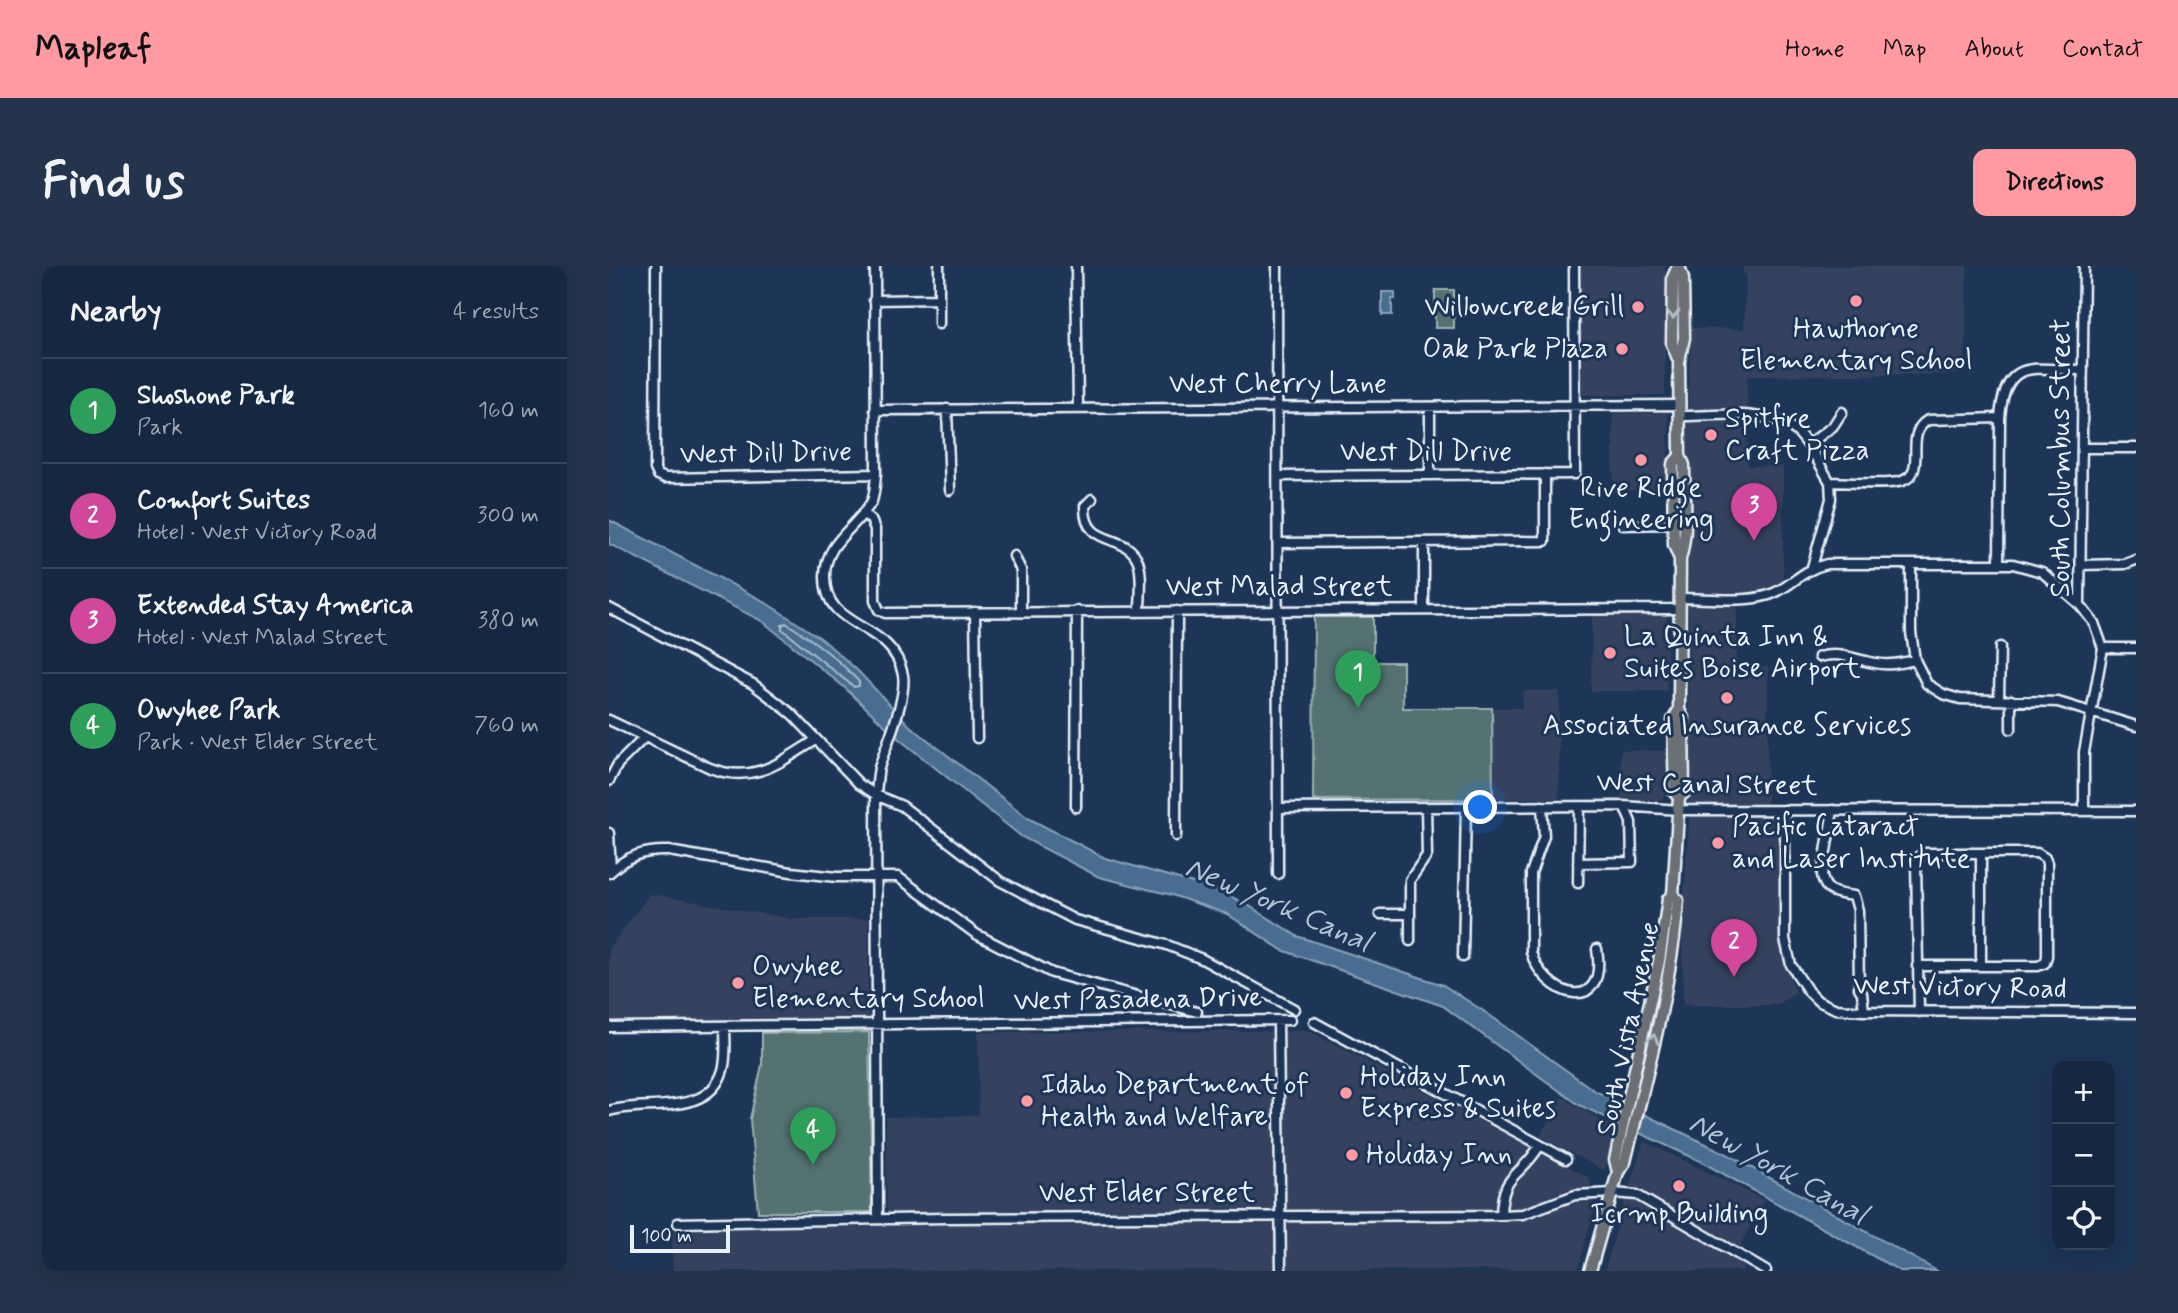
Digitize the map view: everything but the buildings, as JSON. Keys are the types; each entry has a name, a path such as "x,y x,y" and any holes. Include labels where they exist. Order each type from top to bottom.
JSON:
{"main road":[{"name":"South Vista Avenue","path":"1679,266 1673,276 1672,344 1679,361 1680,457 1684,465 1684,545 1679,559"},
{"name":"South Vista Avenue","path":"1618,1172 1615,1160 1621,1127 1659,961 1668,899 1673,895 1679,797 1675,793 1673,720 1679,710 1680,603 1679,559 1674,545 1673,464 1680,457"},
{"name":"South Vista Avenue","path":"1590,1271 1618,1172 1625,1162 1667,979 1678,900 1673,895"}],"street":[{"name":"West Dill Drive","path":"656,266 657,475 665,478 876,474"},
{"path":"874,266 876,474 873,499 833,545 826,563 826,590 838,611 848,620 885,640 896,654 904,680 879,770 876,795 878,1218"},
{"path":"939,266 939,324"},
{"path":"1076,266 1078,408"},
{"path":"1277,266 1278,874"},
{"path":"1574,266 1575,406"},
{"name":"South Columbus Street","path":"2084,266 2080,605 2094,623 2103,648"},
{"path":"874,300 939,299"},
{"path":"1999,564 2000,418 2006,385 2014,374 2027,370 2083,370"},
{"name":"West Dill Drive","path":"1277,476 1575,474 1575,406"},
{"name":"West Cherry Lane","path":"875,410 1575,406 1680,410 1771,418 1791,427 1808,446 1830,482"},
{"path":"1430,407 1430,475"},
{"path":"947,409 950,490"},
{"path":"1808,446 1833,426 1842,412"},
{"path":"1812,567 1831,499 1830,482 1900,482 1910,475 1916,466 1915,438 1920,424 1936,418 2000,418"},
{"path":"2083,449 2136,449"},
{"path":"1278,543 1545,541 1545,474"},
{"path":"1092,499 1085,506 1085,517 1091,530 1126,547 1138,561 1140,611"},
{"name":"West Malad Street","path":"863,513 871,520 875,529 875,601 879,610 885,613 1423,610 1680,603 1756,598 1771,594 1812,567 1827,564 2023,566 2042,572 2080,605"},
{"path":"1623,525 1673,524"},
{"path":"1423,610 1424,542"},
{"path":"1014,556 1021,570 1021,611"},
{"path":"2081,565 2125,564 2136,560"},
{"path":"1911,564 1911,632 1915,660 1927,684 1943,694 1960,699 2058,702 2136,726"},
{"path":"609,608 753,684 792,715 859,784 902,806 1000,881 1075,920 1167,944 1202,958 1294,1009"},
{"path":"1076,807 1077,611"},
{"path":"1177,611 1177,836"},
{"path":"975,612 977,738"},
{"path":"1999,700 2000,647"},
{"path":"2084,811 2084,752 2103,648 2136,648"},
{"path":"1819,657 1837,654 1878,664 1915,660"},
{"path":"2011,700 2011,729"},
{"path":"609,720 710,768 722,773 740,775 756,774 776,765 816,740"},
{"path":"609,781 618,764 645,737"},
{"path":"1542,806 1544,836 1531,873 1531,952 1534,962 1539,971 1565,991 1580,995 1589,990 1595,982 1599,964 1597,949"},
{"path":"1578,883 1579,806"},
{"path":"1578,863 1632,862 1631,822 1624,806"},
{"name":"West Canal Street","path":"1278,808 1624,806 1679,810 2136,811"},
{"path":"1410,941 1410,880 1426,855 1426,807"},
{"path":"1463,957 1466,807"},
{"name":"West Victory Road","path":"1785,810 1785,939 1791,965 1818,1001 1836,1009 1864,1012 2136,1013"},
{"path":"1833,810 1822,874 1823,884 1829,890 1854,896 1858,911 1859,988 1864,1012"},
{"path":"609,833 610,872"},
{"path":"610,872 631,857 653,850 791,872 837,877 898,877 976,934 1052,973 1197,1012"},
{"path":"1917,966 2038,966 2045,963 2045,858 2037,853 1924,853 1919,856 1916,863 1917,966 1919,1012"},
{"path":"1981,853 1981,966"},
{"path":"1380,914 1410,914"},
{"name":"West Pasadena Drive","path":"609,1027 1290,1020"},
{"path":"1278,1021 1281,1271"},
{"path":"1314,1021 1566,1159"},
{"path":"609,1111 623,1107 680,1105 705,1096 716,1084 724,1067 725,1027"},
{"path":"1501,1215 1504,1188 1512,1176 1530,1161 1540,1145"},
{"name":"West Elder Street","path":"678,1223 878,1218 1501,1215 1523,1214 1575,1195 1613,1193 1637,1195 1766,1271"}],"shaded area":[{"path":"1580,266 1665,266 1665,395 1580,395"},
{"name":"Hawthorne Elementary School","path":"1743,266 1967,266 1965,374 1747,376 1747,409 1688,409 1691,328 1744,329 1746,274 1743,274"},
{"path":"1613,413 1668,413 1668,490 1613,490"},
{"path":"1688,422 1747,423 1748,466 1783,466 1783,597 1760,605 1737,605 1737,667 1768,667 1767,815 1780,816 1780,944 1786,969 1796,992 1777,1005 1683,1005 1682,922 1689,826"},
{"path":"1592,614 1667,614 1667,691 1591,691"},
{"path":"1523,691 1559,691 1559,798 1493,799 1492,708 1522,708"},
{"path":"1621,750 1667,751 1667,791 1661,800 1621,798"},
{"name":"Owyhee Elementary School","path":"650,894 792,919 868,919 868,1018 609,1020 609,948"},
{"path":"1309,1031 1590,1178 1594,1209 1578,1270 673,1271 672,1230 887,1226 886,1117 979,1115 978,1032"},
{"path":"1561,1097 1615,1128 1605,1171 1540,1136"},
{"path":"1644,1141 1764,1200 1741,1244 1743,1271 1605,1271"}],"green space":[{"path":"1435,290 1454,290 1454,328 1435,328"},
{"path":"1314,617 1373,617 1373,662 1403,662 1403,708 1492,708 1493,799 1313,800"},
{"path":"1670,923 1665,967 1636,1094 1633,1093"},
{"path":"869,1032 872,1212 758,1212 750,1119 762,1065 762,1033"}],"water":[{"path":"1382,292 1395,292 1392,315 1382,315"},
{"path":"609,520 760,599 822,639 857,670 910,726 1028,818 1105,858 1218,890 1248,905 1297,936 1443,985 1595,1091 1727,1154 1937,1271 1900,1271 1700,1161 1579,1105 1443,1006 1282,950 1227,914 1172,895 1099,877 1022,837 899,739 844,687 762,621 609,544"}],"place":[{"name":"Hawthorne Elementary School","path":"1856,301"},
{"name":"Willowcreek Grill","path":"1638,307"},
{"name":"Oak Park Plaza","path":"1622,349"},
{"name":"Spitfire Craft Pizza","path":"1711,435"},
{"name":"Rive Ridge Engineering","path":"1641,460"},
{"name":"Extended Stay America","path":"1754,541"},
{"name":"La Quinta Inn & Suites Boise Airport","path":"1610,653"},
{"name":"Associated Insurance Services","path":"1727,698"},
{"name":"Shoshone Park","path":"1358,708"},
{"name":"Pacific Cataract and Laser Institute","path":"1718,843"},
{"name":"Comfort Suites","path":"1734,977"},
{"name":"Owyhee Elementary School","path":"738,983"},
{"name":"Holiday Inn Express & Suites","path":"1346,1093"},
{"name":"Idaho Department of Health and Welfare","path":"1027,1101"},
{"name":"Holiday Inn","path":"1352,1155"},
{"name":"Owyhee Park","path":"813,1165"},
{"name":"Icrmp Building","path":"1679,1186"}],"water label":[{"name":"New York Canal","path":"1278,905"},
{"name":"New York Canal","path":"1778,1169"}]}
